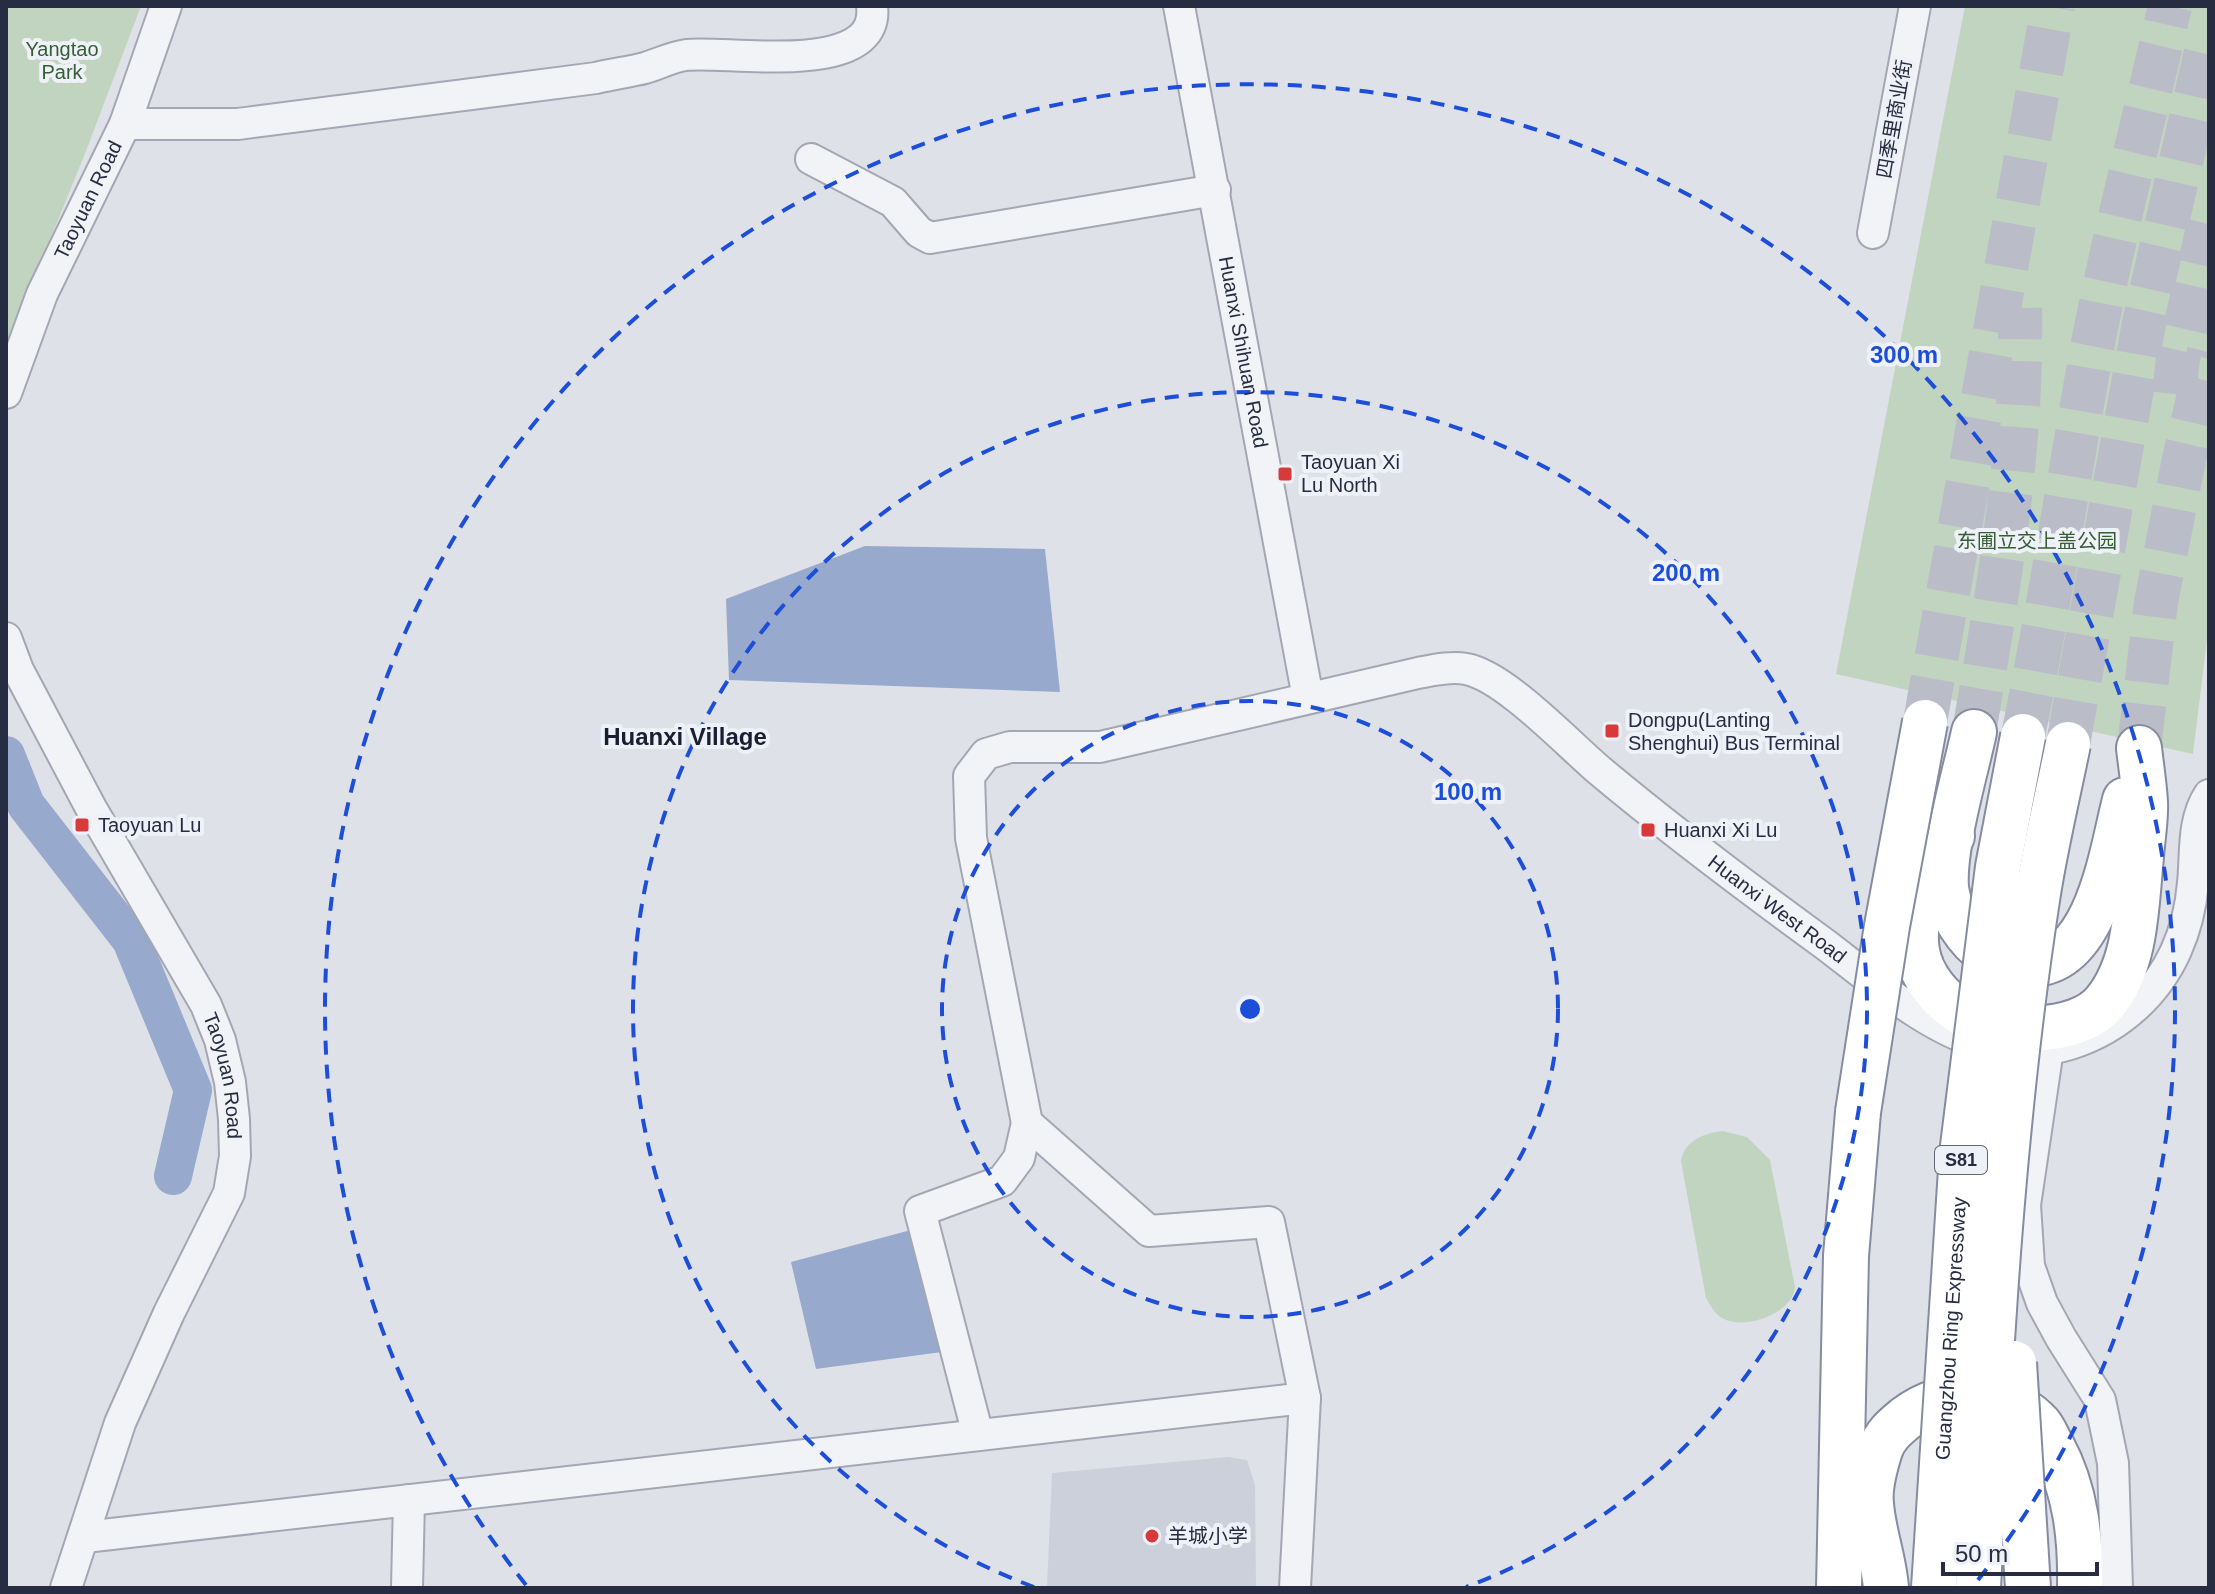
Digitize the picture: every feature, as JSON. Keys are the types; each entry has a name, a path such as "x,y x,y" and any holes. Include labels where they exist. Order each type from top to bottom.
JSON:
{"highway":[{"path":"1839,1588 1846,1256 1858,1112 1887,926 1925,722"},
{"path":"1952,836 1928,885 1918,915 1917,950 1925,972 1941,997 1965,1015 1999,1026 2035,1029 2086,1019 2103,1005 2118,983 2128,953 2135,916 2145,805 2139,748 2096,904 2082,935 2069,950 2045,963 2018,964 1997,961 1976,946 1953,910 1946,889 1952,836 1974,732"},
{"name":"Guangzhou Ring Expressway","path":"1934,1588 1955,1230 1998,867 2023,736"},
{"name":"S81","path":"1978,1588 2003,1191 2014,1073 2038,891 2068,744"},
{"path":"2003,1191 2028,1588"},
{"path":"1867,1588 1870,1503 1881,1447 1890,1430 1913,1413 1953,1396 1984,1396 2004,1402 2040,1425 2057,1455 2076,1512 2081,1553 2080,1588"},
{"path":"1870,1503 1886,1588"}],"street":[{"name":"Taoyuan Road","path":"6,393 42,294 125,124 166,6"},
{"path":"125,124 238,124 596,78 685,55 771,58 840,50 866,34 874,19 872,6"},
{"name":"Huanxi Shihuan Road","path":"1179,6 1308,698"},
{"name":"四季里商业街","path":"1873,233 1915,6"},
{"path":"811,159 893,202 919,232 930,238 1215,190"},
{"name":"Taoyuan Road","path":"6,638 18,670 91,808 206,1005 224,1054 234,1119 235,1156 229,1193 169,1313 120,1423 66,1588"},
{"name":"Huanxi West Road","path":"1027,1123 971,838 969,776 986,754 1010,747 1100,747 1440,669 1468,669 1509,692 1660,821 1899,1000 1949,1030 1981,1044 2033,1052 2081,1040 2108,1026 2135,1007 2157,983 2174,957 2185,930 2193,886 2197,825 2202,806 2209,795"},
{"path":"2048,1049 2025,1205 2029,1266 2042,1303 2100,1400 2113,1463 2117,1588"},
{"path":"978,1435 920,1211 1002,1181 1019,1158 1027,1123 1149,1231 1269,1222 1305,1398 1295,1588"},
{"path":"85,1537 1305,1398"},
{"path":"407,1588 409,1500"},
{"name":"Taoyuan Road","path":"83,1588 85,1537"}],"shaded area":[{"name":"羊城小学","path":"1228,1457 1247,1460 1255,1485 1256,1588 1047,1588 1052,1473"}],"green space":[{"name":"Yangtao Park","path":"6,6 141,6 6,348"},
{"name":"东圃立交上盖公园","path":"1965,6 2209,6 2209,623 2193,754 1836,674"},
{"path":"1723,1131 1747,1137 1770,1160 1795,1287 1786,1305 1766,1318 1754,1321 1731,1322 1722,1318 1706,1298 1681,1161 1686,1148 1696,1139"}],"water":[{"path":"865,546 1045,549 1060,692 729,680 726,599"},
{"path":"911,1230 949,1351 816,1369 791,1262"}],"waterway":[{"path":"6,755 26,805 131,940 193,1090 173,1176"}],"tunnel":[{"path":"1925,722 2053,6"},
{"path":"2023,736 2092,348 2170,6"},
{"path":"2068,744 2144,323 2209,39"},
{"path":"2174,394 2178,358 2209,224"},
{"path":"1974,732 2000,574 2013,468 2020,308"},
{"path":"2139,748 2156,602 2209,352"}],"place":[{"name":"Taoyuan Xi Lu North","path":"1285,474"},
{"name":"Dongpu(Lanting Shenghui) Bus Terminal","path":"1612,731"},
{"name":"Taoyuan Lu","path":"82,825"},
{"name":"Huanxi Xi Lu","path":"1648,830"},
{"name":"羊城小学","path":"1152,1536"}],"district":[{"name":"Huanxi Village","path":"685,737"}]}
